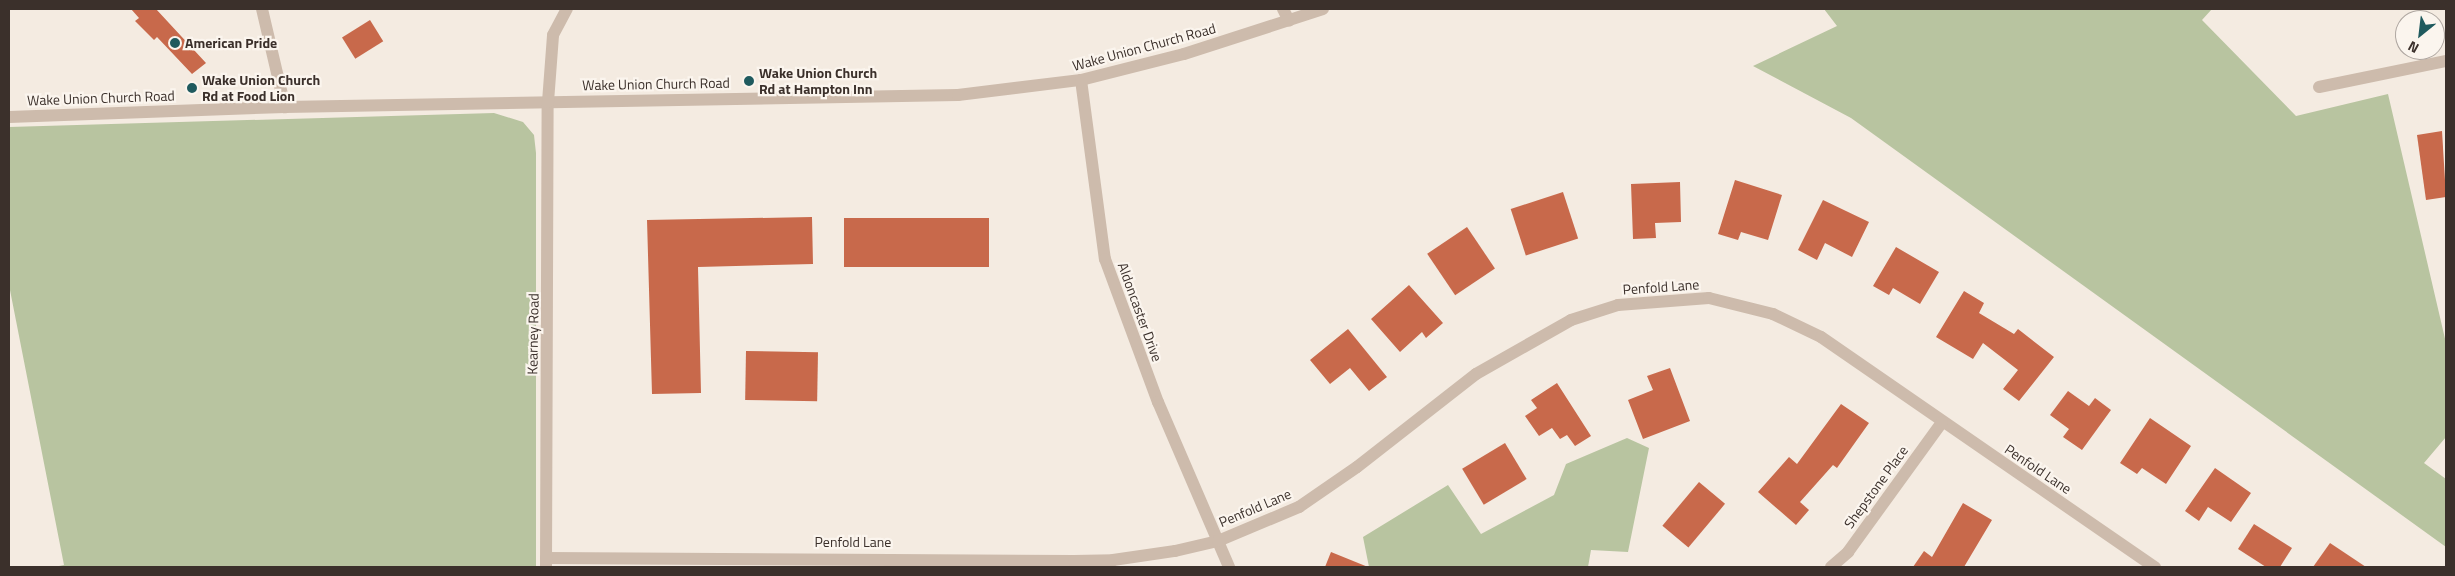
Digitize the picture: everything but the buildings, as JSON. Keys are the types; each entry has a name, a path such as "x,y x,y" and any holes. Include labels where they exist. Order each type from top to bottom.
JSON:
{"street":[{"path":"262,9 286,107"},
{"name":"Kearney Road","path":"546,563 548,102 553,35 568,9"},
{"path":"1283,9 1289,21"},
{"name":"Wake Union Church Road","path":"9,117 286,107 958,95 1081,80 1184,54 1323,9"},
{"path":"2319,87 2446,61"},
{"name":"Aldoncaster Drive","path":"1081,80 1105,259 1158,402 1218,541"},
{"name":"Penfold Lane","path":"546,563 1113,560 1218,541 1298,507 1357,467 1476,374 1571,320 1618,304 1709,298 1773,314 1822,337 1942,422 2155,567"},
{"name":"Shepstone Place","path":"1831,567 1848,552 1942,422"},
{"name":"Penfold Lane","path":"1218,541 1229,567"}],"green space":[{"path":"1824,9 2212,9 2202,20 2296,116 2388,94 2446,343 2446,437 2424,463 2446,479 2446,547 1851,118 1753,66 1837,26"},
{"path":"494,113 523,122 534,135 536,153 536,567 54,567 64,565 9,285 9,127"},
{"path":"1627,438 1649,448 1628,552 1591,550 1588,567 1369,567 1363,537 1448,485 1481,534 1554,495 1566,464"}],"place":[{"name":"American Pride","path":"175,43"},
{"name":"Wake Union Church Rd at Hampton Inn","path":"749,81"},
{"name":"Wake Union Church Rd at Food Lion","path":"192,88"}]}
